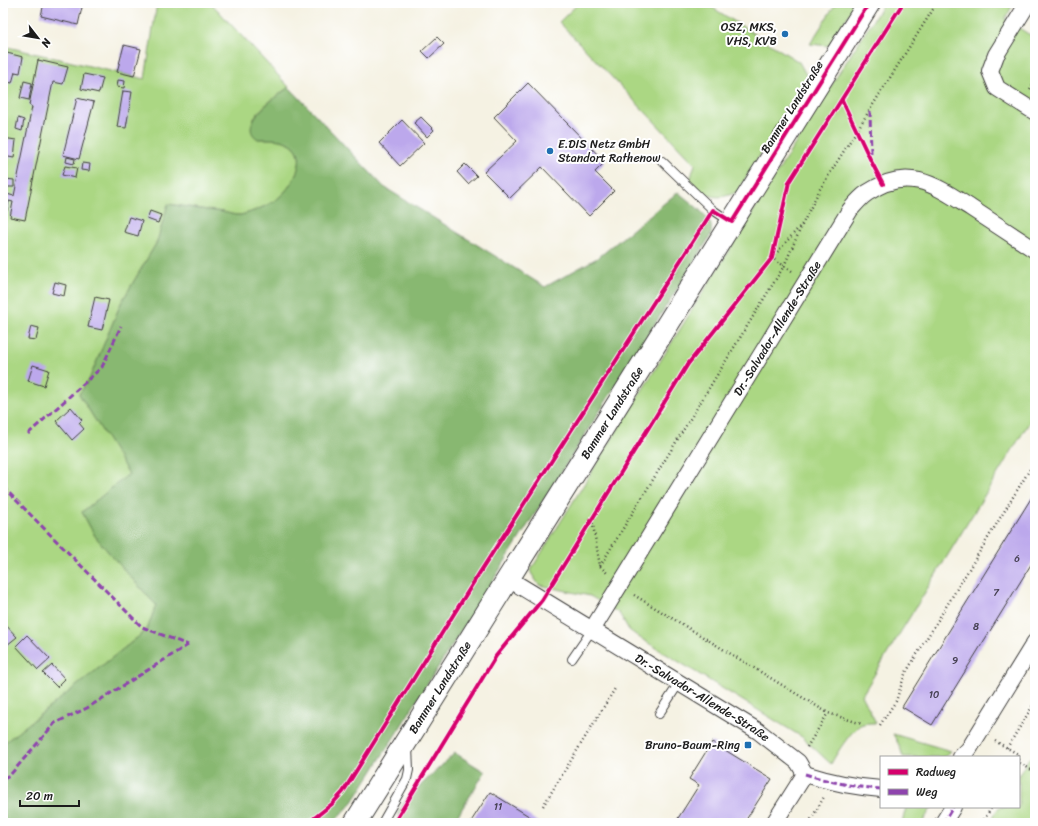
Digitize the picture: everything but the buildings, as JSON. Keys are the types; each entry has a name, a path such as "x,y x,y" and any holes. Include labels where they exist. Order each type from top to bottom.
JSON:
{"main road":[{"name":"Bammer Landstraße","path":"355,823 507,578 869,3"}],"street":[{"path":"1028,3 996,55 990,72 997,88 1035,112"},
{"name":"Dr.-Salvador-Allende-Straße","path":"592,630 850,210 866,193 883,184 900,179 916,180 938,187 1035,250"},
{"name":"Dr.-Salvador-Allende-Straße","path":"507,578 758,731 802,768"},
{"path":"962,756 969,749 1035,642"},
{"path":"774,823 802,768 831,782 858,788 880,789"},
{"path":"943,823 952,808"}],"lane":[{"path":"662,161 713,210 732,222"},
{"path":"572,659 592,630"},
{"path":"660,714 679,683"},
{"path":"382,823 407,779 409,770 408,737"}],"path":[{"path":"600,566 784,266 820,189 937,3"},
{"path":"767,264 803,223"},
{"path":"772,258 773,250"},
{"path":"772,258 807,280"},
{"path":"880,725 896,701 905,674 1035,461"},
{"path":"588,526 596,513"},
{"path":"592,519 600,566 619,585 828,713 862,724"},
{"path":"543,806 616,687"},
{"path":"1007,748 1035,702"},
{"path":"802,768 828,713"},
{"path":"980,731 1018,754 1018,756"},
{"path":"1020,762 1035,772"},
{"path":"809,823 831,782"},
{"path":"982,823 991,808"}],"green space":[{"path":"157,3 211,3 289,87 264,106 254,118 252,131 258,139 279,140 291,144 297,150 299,164 293,181 277,199 246,214 237,215 168,204 157,242 121,303 89,380 79,394 129,474 82,512 95,536 156,605 147,630 3,744 3,46 145,79"},
{"path":"579,3 705,3 799,62 808,78 737,192 722,197 711,196 701,190 690,180 695,164 559,22"},
{"path":"836,3 856,3 829,46 810,44"},
{"path":"884,3 1014,3 1005,19 1030,35 1035,28 1035,413 862,695 876,723 863,724 854,730 831,764 802,737 640,638 629,630 619,613 590,596 539,585 531,573 532,568"},
{"path":"289,87 384,187 545,287 599,257 678,192 706,216 711,225 711,235 353,802 333,823 3,823 3,744 147,630 156,605 95,536 82,512 129,474 79,394 89,380 121,303 157,242 168,204 241,215 269,204 277,199 293,181 299,164 297,150 291,144 283,141 275,139 258,139 252,133 251,126 261,110"},
{"path":"893,734 951,751 946,756 903,756"},
{"path":"455,753 485,772 453,823 400,823 398,813 407,798"},
{"path":"1029,758 1035,762 1035,823 989,823 998,808 1020,808 1020,773"},
{"path":"906,808 931,808 922,823 902,823"}],"marked path":[{"path":"870,111 871,155"},
{"path":"28,434 102,367 121,326"},
{"path":"3,487 142,627 188,645"},
{"path":"3,778 10,775 55,723 87,708 188,645"},
{"path":"805,774 842,784 880,789"},
{"path":"943,823 952,808"}],"cycle path":[{"path":"308,823 332,804 343,792 475,580 713,210 732,222 869,3"},
{"path":"394,823 496,656 542,600 688,364 772,258 789,182 903,3"},
{"path":"842,100 883,184"}],"place":[{"name":"OSZ, MKS, VHS, KVB","path":"785,34"},
{"name":"E.DIS Netz GmbH Standort Rathenow","path":"550,151"},
{"name":"Bruno-Baum-Ring","path":"748,745"}]}
